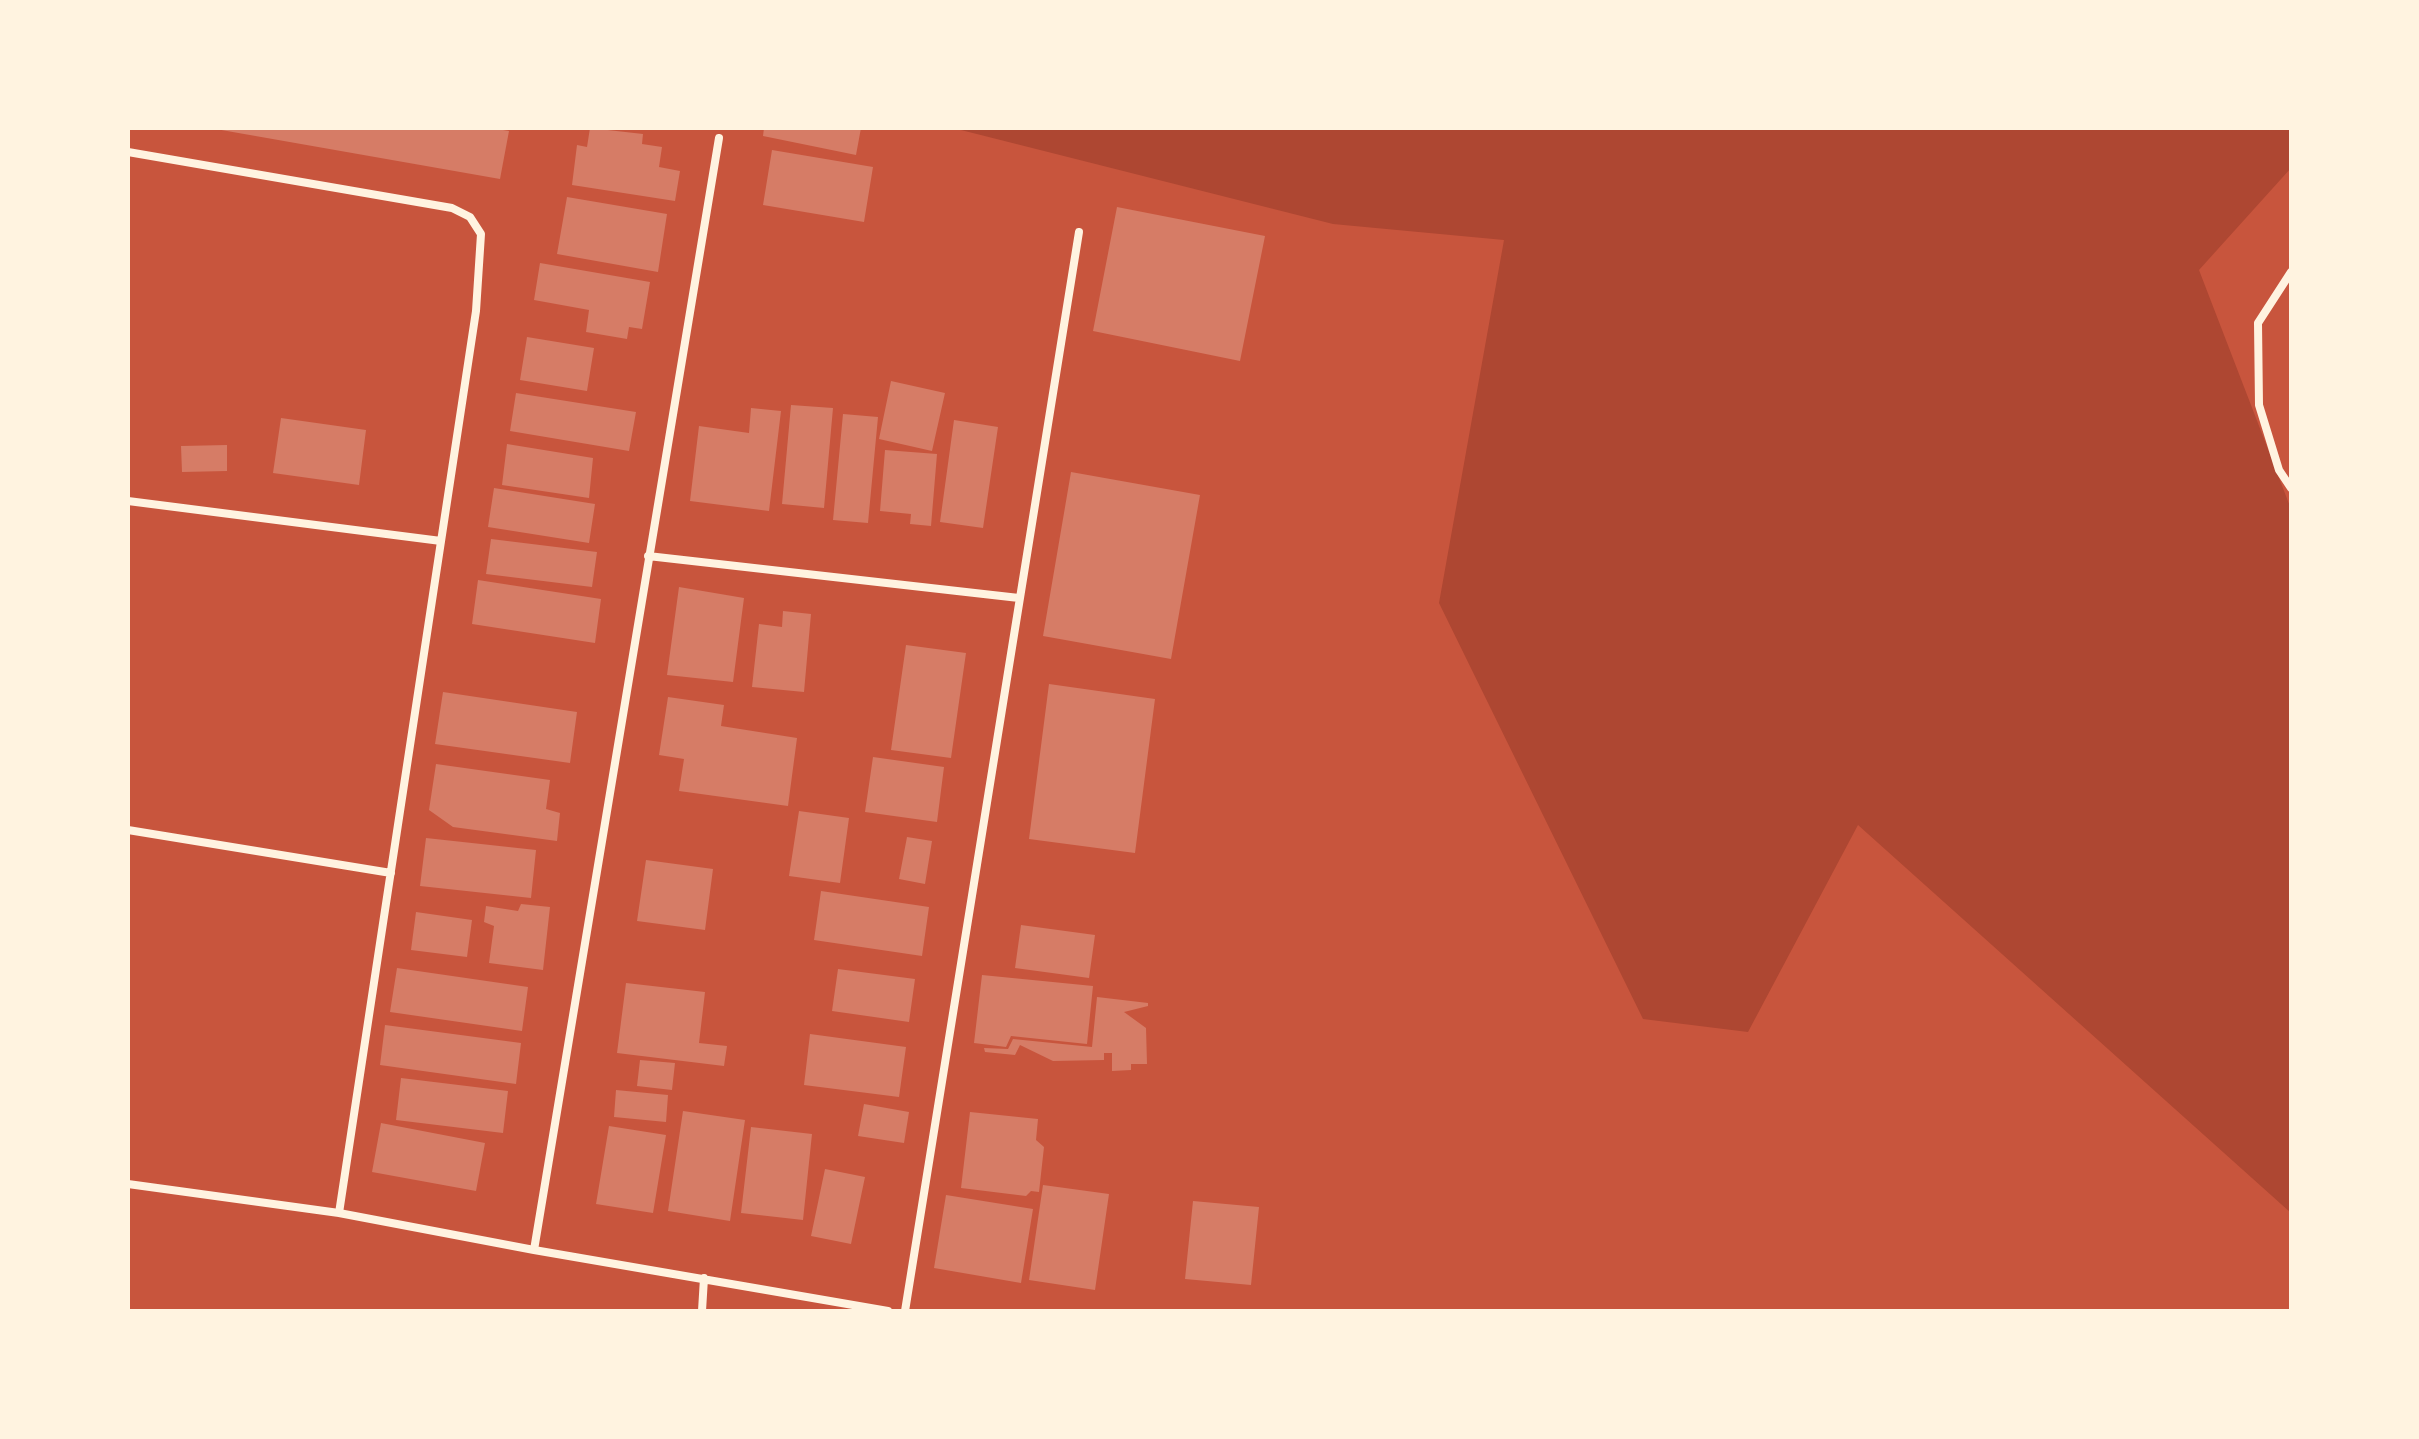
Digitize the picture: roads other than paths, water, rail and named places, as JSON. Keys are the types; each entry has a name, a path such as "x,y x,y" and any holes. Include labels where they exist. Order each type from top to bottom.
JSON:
{"street":[{"path":"534,1250 719,138"},
{"path":"128,152 452,208 470,217 481,234 476,311 339,1213"},
{"path":"905,1311 1079,232"},
{"path":"2291,272 2258,323 2259,405 2279,470 2291,488"},
{"path":"128,501 441,541"},
{"path":"648,556 1019,598"},
{"path":"128,830 391,873"},
{"path":"128,1184 339,1213 888,1311"},
{"path":"702,1311 704,1278"}]}
